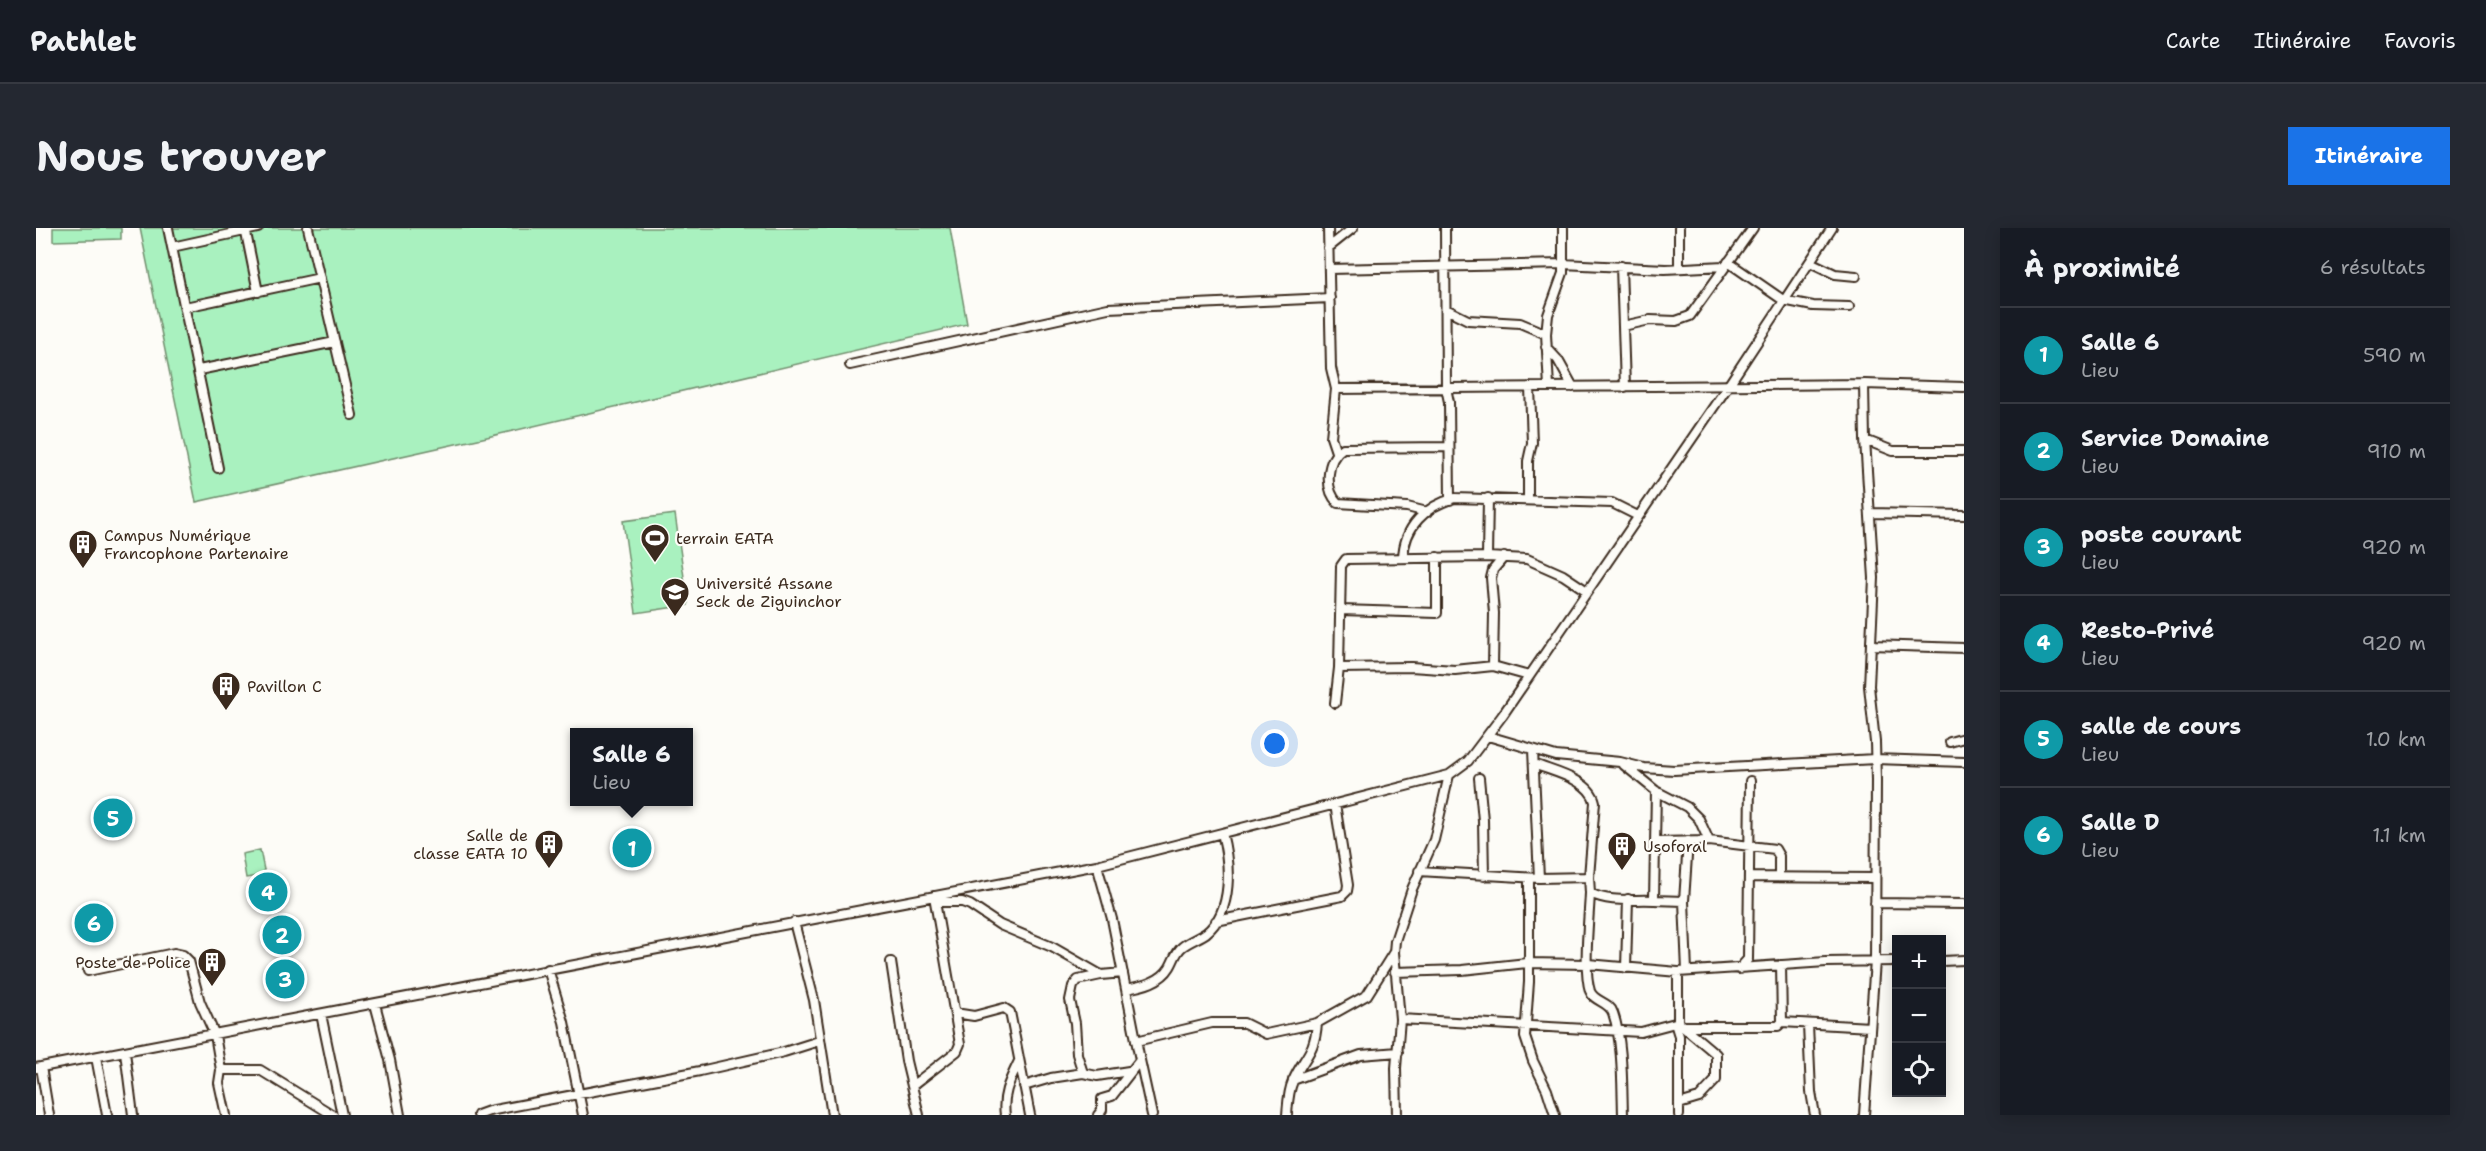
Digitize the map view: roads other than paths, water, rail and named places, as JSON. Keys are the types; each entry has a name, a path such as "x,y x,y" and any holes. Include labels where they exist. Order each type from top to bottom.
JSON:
{"street":[{"path":"168,228 218,468"},
{"path":"172,247 245,229 258,228"},
{"path":"308,228 352,415"},
{"path":"1328,228 1331,368 1336,389 1331,438 1336,452"},
{"path":"1328,248 1353,228"},
{"path":"1445,228 1446,388 1449,402 1450,500"},
{"path":"1549,387 1546,334 1548,315 1561,281 1563,228"},
{"path":"1679,228 1679,268"},
{"path":"1623,326 1650,320 1684,319 1695,309 1753,228"},
{"path":"49,1115 38,1067 215,1035 794,922 935,899 1097,865 1449,775 1468,761 1488,736 1728,386 1832,228"},
{"path":"245,229 258,292"},
{"path":"1810,262 1835,274 1856,276"},
{"path":"1329,269 1563,264 1679,268 1726,264 1783,300 1813,306 1849,307"},
{"path":"1621,266 1625,387"},
{"path":"185,307 320,278"},
{"path":"850,365 934,348 1062,316 1108,308 1330,298"},
{"path":"1446,309 1468,320 1520,323 1546,334"},
{"path":"199,370 335,342"},
{"path":"1546,347 1558,360 1573,387"},
{"path":"1336,389 1864,384 1964,387"},
{"path":"1864,384 1865,440 1874,578 1869,686 1875,759 1875,961 1864,1115"},
{"path":"1528,500 1528,461 1533,443 1530,387"},
{"path":"1865,440 1893,451 1964,451"},
{"path":"1427,512 1407,507 1338,503 1330,490 1330,466 1336,452 1343,448 1449,447"},
{"path":"1403,558 1406,536 1416,522 1427,512 1450,500 1488,498 1612,503 1638,516"},
{"path":"1487,557 1488,498"},
{"path":"1871,513 1964,515"},
{"path":"1335,703 1339,668 1341,566 1346,559 1504,557 1537,562 1587,591"},
{"path":"1493,666 1494,613 1491,578 1493,570 1504,557"},
{"path":"1341,610 1437,613 1437,558"},
{"path":"1871,645 1964,648"},
{"path":"1339,668 1455,669 1493,666 1529,676"},
{"path":"1488,736 1556,756 1674,770 1875,759 1964,762"},
{"path":"1950,742 1964,738"},
{"path":"1533,750 1539,878"},
{"path":"1620,762 1656,791 1687,807 1700,819 1709,841"},
{"path":"1534,764 1583,785 1593,795 1595,802 1589,877 1588,964 1591,994 1606,1003 1612,1010 1617,1029 1623,1115"},
{"path":"1397,1115 1400,1019 1394,952 1402,919 1419,872 1434,840 1449,775"},
{"path":"1479,778 1483,820 1484,876"},
{"path":"1739,969 1748,959 1750,781"},
{"path":"1654,900 1656,791"},
{"path":"1216,921 1342,896 1347,891 1348,885 1335,804"},
{"path":"1126,989 1143,986 1158,979 1168,969 1181,948 1205,934 1216,921 1223,905 1229,874 1222,833"},
{"path":"1655,842 1709,841 1775,849 1779,856 1779,877"},
{"path":"1679,1104 1699,1098 1716,1080 1716,1054 1678,1022 1683,972 1688,842"},
{"path":"1097,865 1123,973 1152,1115"},
{"path":"1419,872 1529,879 1589,877"},
{"path":"1749,877 1875,878"},
{"path":"1529,879 1528,992 1524,1026 1528,1048 1547,1090 1555,1115"},
{"path":"1590,893 1608,900 1684,901"},
{"path":"935,899 970,905 1000,924 1052,947 1101,975"},
{"path":"912,1086 960,1047 935,899"},
{"path":"1626,968 1628,899"},
{"path":"1875,903 1964,904"},
{"path":"794,922 814,1000 832,1115"},
{"path":"1137,1041 1212,1023 1244,1023 1266,1034 1317,1023 1367,995 1394,952"},
{"path":"88,970 174,953 183,955 189,961 200,1002 215,1035 221,1070 219,1083 226,1115"},
{"path":"1946,961 1964,960"},
{"path":"1395,972 1462,970 1527,963 1588,964 1683,972 1781,965 1892,961"},
{"path":"891,962 906,1061 918,1115"},
{"path":"1683,1026 1778,1026 1782,1022 1781,965"},
{"path":"549,969 564,1022 583,1115"},
{"path":"1083,1073 1077,1051 1070,992 1078,980 1123,973"},
{"path":"375,1004 390,1060 400,1115"},
{"path":"955,1013 974,1016 1005,1008 1010,1012 1029,1115"},
{"path":"321,1014 342,1115"},
{"path":"1400,1019 1641,1032 1675,1023 1679,1036 1679,1115"},
{"path":"1782,1022 1870,1027"},
{"path":"1287,1115 1293,1080 1309,1057 1316,1036 1317,1023"},
{"path":"1808,1025 1811,1092 1815,1115"},
{"path":"478,1115 579,1093 700,1071 784,1052 819,1041"},
{"path":"125,1052 133,1115"},
{"path":"1293,1080 1361,1055 1398,1052"},
{"path":"96,1057 107,1115"},
{"path":"1002,1115 1006,1088 1019,1060"},
{"path":"1098,1115 1102,1110 1102,1099 1112,1096 1140,1060"},
{"path":"221,1070 260,1070 333,1115"},
{"path":"1024,1086 1051,1078 1083,1073 1097,1076 1130,1071"}],"place":[{"name":"terrain EATA","path":"655,564"},
{"name":"Campus Numérique Francophone Partenaire","path":"83,570"},
{"name":"Université Assane Seck de Ziguinchor","path":"675,618"},
{"name":"Pavillon C","path":"226,712"},
{"name":"salle de cours","path":"113,818"},
{"name":"Salle 6","path":"632,848"},
{"name":"Salle de classe EATA 10","path":"549,870"},
{"name":"Usoforal","path":"1622,872"},
{"name":"Resto-Privé","path":"268,892"},
{"name":"Salle D","path":"94,923"},
{"name":"Service Domaine","path":"282,935"},
{"name":"poste courant","path":"285,979"},
{"name":"Poste de Police","path":"212,988"}]}
